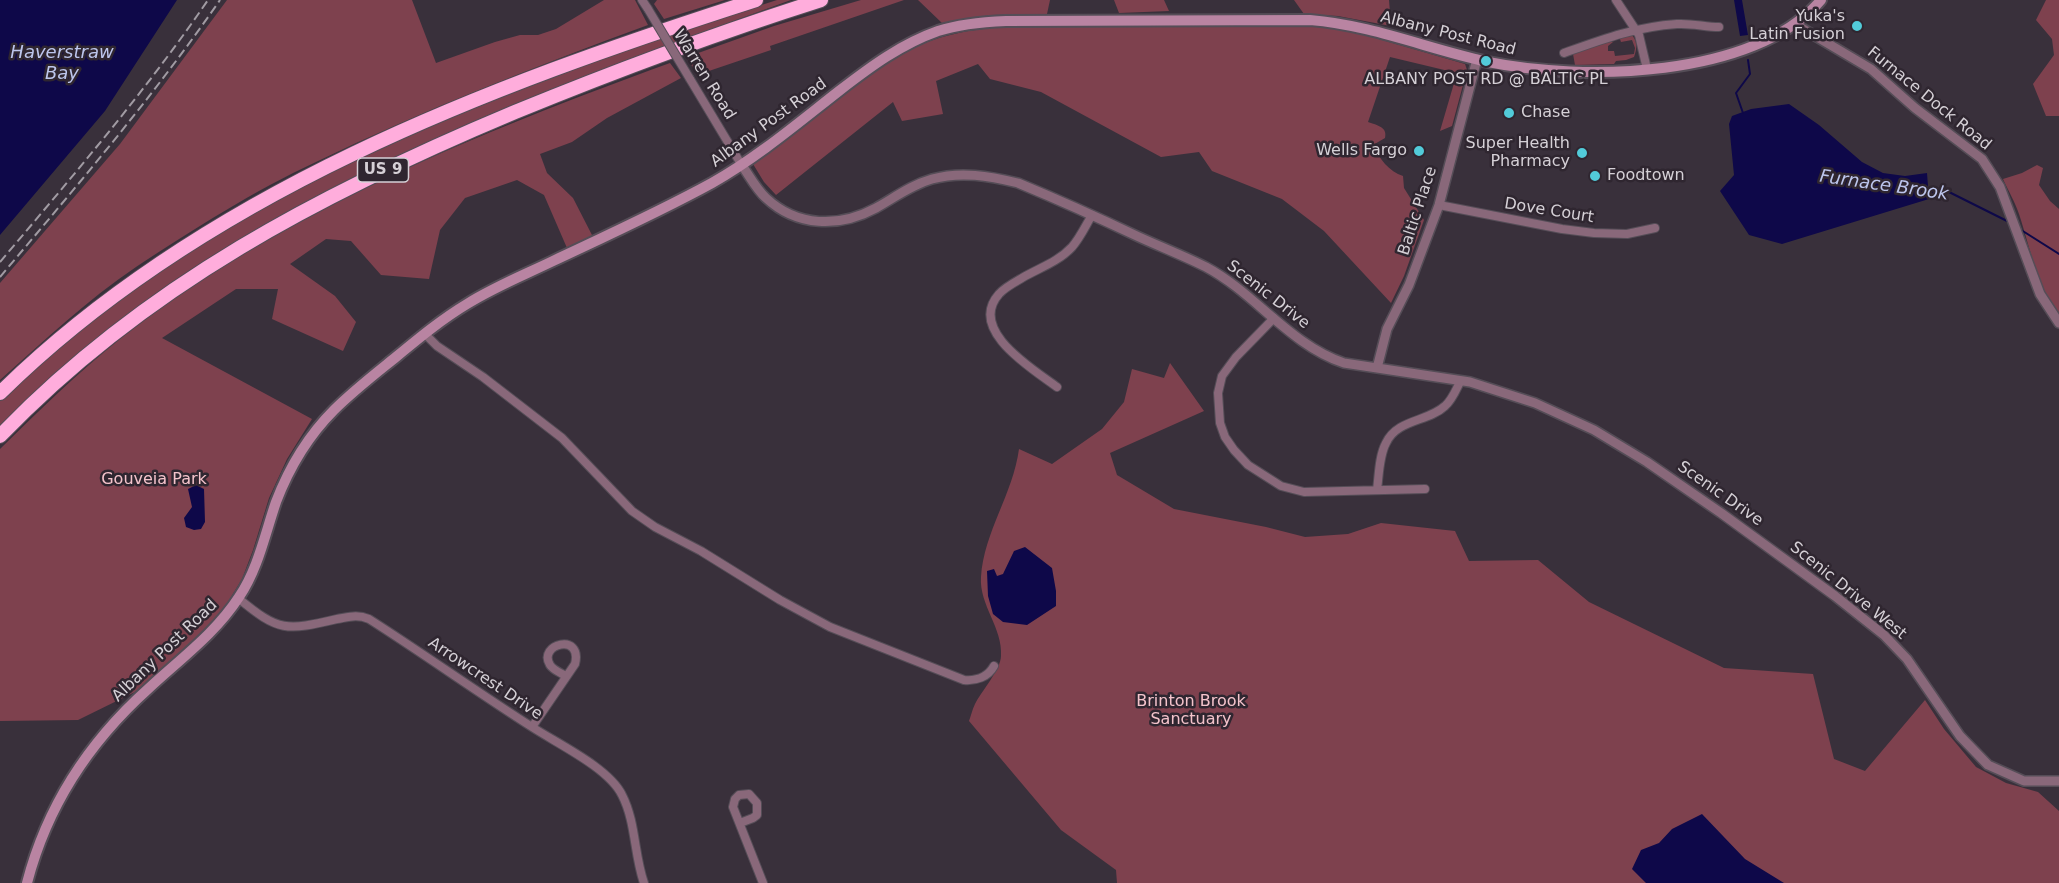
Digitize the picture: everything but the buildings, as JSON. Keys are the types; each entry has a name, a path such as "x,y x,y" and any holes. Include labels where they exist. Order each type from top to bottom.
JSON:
{"highway":[{"name":"US 9","path":"0,393 48,348 129,284 203,235 294,185 373,146 496,93 639,39 756,0"},
{"name":"US 9","path":"0,436 67,371 148,306 221,257 299,213 398,163 541,102 720,34 821,0"}],"main road":[{"name":"Albany Post Road","path":"27,883 51,817 90,750 127,708 209,634 238,598 250,576 286,478 308,441 337,407 425,334 469,303 676,201 741,164 882,59 914,41 977,23 1056,20 1310,20 1356,27 1506,65 1560,70 1647,69 1704,60 1741,51 1795,24 1821,0"}],"street":[{"name":"Warren Road","path":"642,0 741,164"},
{"path":"1616,0 1641,42 1647,69"},
{"path":"1564,53 1635,29 1679,24 1719,27"},
{"name":"Furnace Dock Road","path":"1795,24 1871,69 1915,108 1972,150 1994,175 2006,201 2040,294 2059,323"},
{"name":"Baltic Place","path":"1377,368 1387,329 1409,285 1439,205 1477,59"},
{"name":"Scenic Drive","path":"741,164 765,197 791,215 813,221 834,223 875,209 909,188 932,179 961,173 1018,183 1207,267 1254,300 1312,348 1329,358 1344,363 1470,382 1535,403 1594,430 1647,462 1776,552"},
{"name":"Dove Court","path":"1439,205 1594,233 1627,234 1655,228"},
{"path":"1057,387 1009,350 994,333 990,314 998,294 1058,260 1074,245 1092,215"},
{"path":"1274,318 1236,357 1222,376 1218,393 1224,437 1248,465 1281,486 1304,492 1425,489"},
{"path":"425,334 437,346 500,389 562,438 632,511 655,527 701,551 780,600 830,627 964,680 975,680 985,676 994,666"},
{"path":"1377,490 1384,446 1390,435 1398,429 1436,413 1454,395 1460,382"},
{"name":"Scenic Drive West","path":"1776,552 1884,635 1907,659 1960,736 1988,765 2024,781 2059,781"},
{"name":"Arrowcrest Drive","path":"238,598 259,616 278,626 302,627 355,615 369,619 586,760 615,783 623,795 630,815 644,883"},
{"path":"532,727 566,676"},
{"path":"740,823 763,883"}],"green space":[{"path":"227,0 412,0 436,63 495,42 520,35 538,35 556,29 604,0 635,0 648,25 439,107 270,185 201,225 100,293 0,380 0,283 120,144"},
{"path":"657,0 725,0 664,19 654,4"},
{"path":"777,0 791,0 497,113 369,171 244,236 184,274 114,325 0,428 0,401 83,327 172,263 266,206 364,156 465,111 568,71"},
{"path":"861,0 904,0 770,46 771,50 697,75 687,57 774,26"},
{"path":"918,0 1050,0 1047,14 991,15 942,23"},
{"path":"1114,0 1164,0 1169,11 1119,13"},
{"path":"1294,0 1389,0 1391,26 1338,16 1304,14"},
{"path":"2046,0 2059,0 2059,116 2046,116 2033,84 2054,55 2052,39 2036,20"},
{"path":"1285,24 1338,29 1365,35 1465,64 1467,70 1452,126 1440,131 1457,73 1390,57 1368,122 1385,131 1385,138 1373,145 1385,164 1403,176 1404,188 1424,220 1404,276 1391,303 1324,231 1282,199 1212,171 1199,152 1161,157 1041,92 990,79 978,64 936,81 943,114 902,121 893,102 776,195 764,182 753,164 889,60 917,46 946,36 1007,27"},
{"path":"1631,34 1636,45 1634,57 1616,61 1614,64 1575,65 1573,54 1610,41 1613,42 1608,46 1608,51 1614,51 1615,56 1634,54 1635,48 1632,40 1621,42 1620,39 1620,37"},
{"name":"Gouveia Park","path":"670,63 681,78 607,118 572,142 540,154 547,173 573,198 593,237 567,248 544,195 517,180 465,198 440,230 429,279 381,275 351,241 326,239 290,264 335,296 356,322 343,351 272,319 278,289 236,289 162,338 312,419 287,459 269,498 242,579 228,602 208,627 139,690 78,720 0,721 0,449 73,379 120,339 183,293 248,252 384,179 455,147"},
{"path":"2037,165 2043,168 2039,185 2059,209 2059,315 2045,292 2017,210 2003,179"},
{"name":"Brinton Brook Sanctuary","path":"1170,363 1204,411 1110,453 1117,475 1174,509 1305,537 1348,534 1381,523 1455,531 1469,561 1538,560 1589,602 1724,668 1813,674 1834,759 1865,771 1925,700 1944,729 1976,767 2006,783 2038,792 2059,811 2059,883 1117,883 1116,870 1061,830 969,721 975,704 994,674 1001,656 1001,646 981,587 981,577 987,544 1011,482 1019,449 1052,464 1102,429 1124,402 1132,369 1164,378"}],"water":[{"name":"Haverstraw Bay","path":"0,0 177,0 105,111 0,235"},
{"path":"1734,0 1742,0 1748,35 1740,36"},
{"path":"1789,104 1819,125 1862,162 1883,173 1905,176 1927,173 1929,199 1782,244 1749,235 1720,191 1734,175 1729,124 1732,116 1751,109"},
{"path":"196,485 204,489 205,522 201,529 194,530 186,527 184,518 192,507 188,489"},
{"path":"1025,547 1052,568 1056,606 1027,625 1003,622 993,614 988,596 987,571 994,569 997,576 1003,574 1014,551"},
{"path":"1702,814 1745,859 1784,883 1646,883 1632,869 1641,850 1659,843 1672,829"}],"waterway":[{"name":"Furnace Brook","path":"1743,113 1736,93 1750,74 1748,60"},
{"name":"Furnace Brook","path":"1925,192 1949,192 2009,222"},
{"name":"Furnace Brook","path":"2018,228 2059,254"}],"railway":[{"path":"0,262 133,101 208,0"},
{"path":"0,277 141,107 220,0"}],"place":[{"name":"Yuka's Latin Fusion","path":"1857,26"},
{"name":"ALBANY POST RD @ BALTIC PL","path":"1486,61"},
{"name":"Chase","path":"1509,113"},
{"name":"Wells Fargo","path":"1419,151"},
{"name":"Super Health Pharmacy","path":"1582,153"},
{"name":"Foodtown","path":"1595,176"}]}
